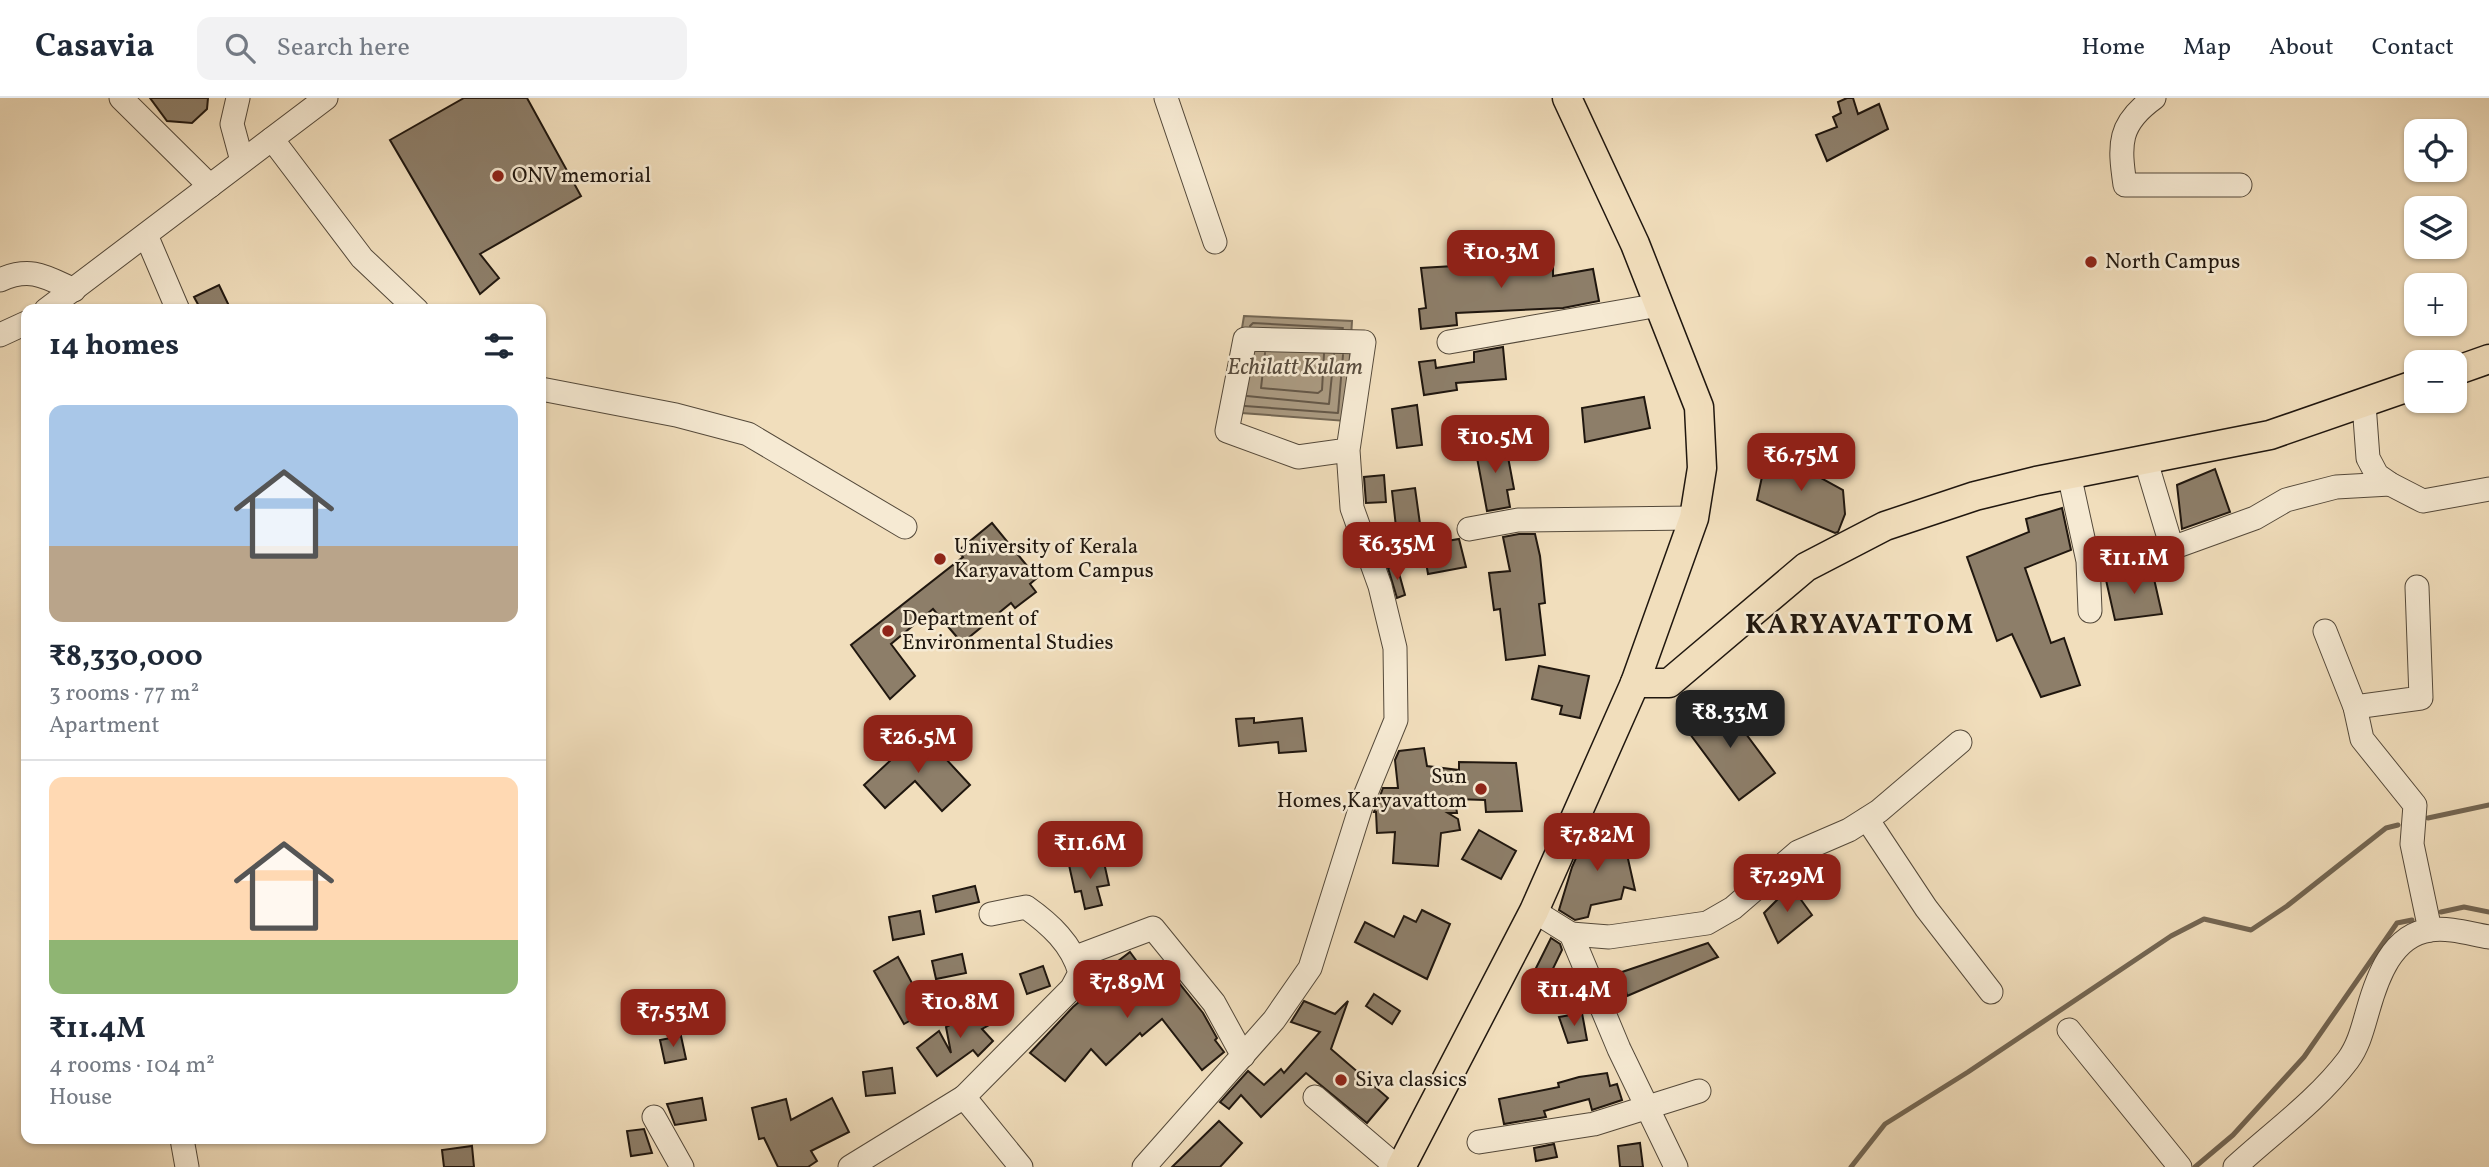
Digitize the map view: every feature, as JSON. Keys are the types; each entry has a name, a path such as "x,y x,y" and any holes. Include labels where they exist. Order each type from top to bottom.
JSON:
{"main road":[{"path":"1399,1167 1534,911 1635,683 1694,519 1702,468 1699,407 1634,244 1567,98"},
{"path":"2467,367 2489,359"},
{"path":"1635,683 1669,683 1806,567 1885,526 1975,496 2145,458 2270,435 2404,389"}],"street":[{"path":"121,98 210,186"},
{"path":"238,98 232,124 242,162"},
{"path":"54,304 326,98"},
{"path":"1166,98 1215,242"},
{"path":"2154,98 2126,124 2120,152 2125,185 2240,185"},
{"path":"272,139 362,258 411,304"},
{"path":"146,235 175,304"},
{"path":"0,281 12,275 37,273 74,290"},
{"path":"1449,342 1659,305"},
{"path":"0,335 21,325"},
{"path":"1151,1164 1274,1020 1310,968 1363,803 1395,720 1395,648 1380,586 1352,508 1348,450 1364,342 1245,339 1227,431 1298,457 1348,450"},
{"path":"546,390 676,415 748,434 905,527"},
{"path":"2364,404 2368,458 2377,475 2390,484 2423,501 2489,489"},
{"path":"2145,458 2172,548 2255,518 2286,500 2336,487 2390,484"},
{"path":"2069,474 2088,561 2090,611"},
{"path":"1469,529 1518,520 1694,519"},
{"path":"2355,707 2421,698 2417,587"},
{"path":"2325,631 2355,707 2362,739 2415,805 2412,844 2430,930"},
{"path":"1534,911 1571,934 1609,937 1707,923 1733,908 1798,852 1849,830 1867,818 1960,742"},
{"path":"1867,818 1926,908 1991,992"},
{"path":"850,1167 964,1097 1072,988 1080,973 1076,957 1047,921 1026,906 991,914"},
{"path":"1076,957 1153,928 1214,1003 1243,1056"},
{"path":"2235,1167 2297,1114 2348,1059 2359,1040 2376,981 2393,952 2414,936 2430,930 2489,937"},
{"path":"1571,934 1648,1110 1676,1167"},
{"path":"2069,1030 2180,1167"},
{"path":"1479,1142 1594,1124 1648,1110 1699,1091"},
{"path":"964,1097 1021,1167"},
{"path":"1315,1097 1399,1167"},
{"path":"654,1117 682,1167"},
{"path":"183,1144 187,1167"}],"water":[{"name":"Echilatt Kulam","path":"1244,316 1352,321 1346,421 1228,412"}],"building":[{"path":"150,98 208,98 207,109 192,123 167,121"},
{"path":"464,98 527,98 581,196 480,254 499,278 480,294 390,140"},
{"path":"1853,98 1858,114 1879,104 1888,129 1827,161 1816,135 1837,127 1833,117 1841,113 1838,102"},
{"path":"1553,260 1553,276 1593,269 1599,301 1563,308 1456,313 1457,325 1421,329 1419,309 1426,308 1421,268"},
{"path":"219,285 228,304 198,304 194,297"},
{"path":"1503,347 1506,379 1456,383 1457,390 1424,395 1419,362 1435,360 1436,368 1474,362 1474,352"},
{"path":"1644,397 1650,428 1585,442 1582,408"},
{"path":"1417,405 1422,445 1397,448 1392,409"},
{"path":"1505,441 1514,489 1507,490 1510,507 1487,511 1475,447"},
{"path":"1768,449 1843,490 1845,514 1838,532 1757,500"},
{"path":"2215,469 2230,512 2182,529 2177,485"},
{"path":"1384,475 1386,502 1366,503 1364,477"},
{"path":"1415,488 1420,524 1396,527 1392,491"},
{"path":"2062,508 2071,550 2025,568 2051,643 2064,638 2080,685 2041,697 2012,634 1997,641 1967,557 2029,532 2026,519"},
{"path":"992,523 1037,578 1030,584 1036,592 1015,608 1011,603 962,643 933,609 891,644 915,676 890,699 851,645 963,557 958,551"},
{"path":"1535,534 1540,556 1545,603 1539,604 1545,655 1506,660 1500,609 1494,610 1489,573 1510,571 1503,537"},
{"path":"1459,539 1466,567 1428,574 1423,545"},
{"path":"1397,566 1405,595 1397,598 1388,568"},
{"path":"2152,570 2162,614 2115,620 2106,580"},
{"path":"1539,666 1589,676 1580,718 1560,714 1562,706 1532,699"},
{"path":"1720,699 1775,773 1739,800 1684,726"},
{"path":"1254,718 1254,723 1302,718 1306,751 1279,753 1278,742 1239,746 1236,719"},
{"path":"921,732 970,785 942,811 915,781 885,808 864,785"},
{"path":"1424,748 1427,766 1459,770 1459,762 1516,763 1522,811 1486,812 1485,800 1455,799 1457,813 1448,813 1458,819 1460,830 1441,833 1438,866 1393,863 1395,832 1377,833 1374,812 1383,788 1398,788 1395,760 1399,751"},
{"path":"1605,827 1626,833 1624,841 1635,890 1624,887 1621,899 1591,905 1588,917 1575,920 1559,910 1572,867 1588,831"},
{"path":"1479,830 1516,851 1501,879 1462,859"},
{"path":"1103,858 1109,885 1097,887 1102,905 1085,909 1081,891 1075,892 1069,865"},
{"path":"975,886 979,902 936,912 933,896"},
{"path":"1791,886 1812,915 1778,943 1764,913"},
{"path":"1422,910 1450,924 1427,979 1355,942 1365,922 1394,937 1404,916 1416,922"},
{"path":"920,911 924,934 893,940 889,917"},
{"path":"1551,938 1560,944 1562,950 1549,977 1535,970"},
{"path":"1708,943 1718,957 1627,996 1622,972"},
{"path":"1130,952 1152,982 1167,968 1203,1013 1217,1038 1215,1040 1224,1052 1202,1070 1162,1019 1142,1036 1140,1033 1106,1065 1091,1049 1065,1081 1030,1053 1073,1007 1100,984 1096,978"},
{"path":"962,954 966,973 936,979 932,961"},
{"path":"898,957 927,1011 904,1024 874,971"},
{"path":"1043,966 1050,986 1027,994 1020,974"},
{"path":"1374,994 1400,1011 1392,1024 1366,1006"},
{"path":"1304,1001 1335,1014 1348,1001 1331,1049 1388,1098 1367,1123 1306,1073 1261,1117 1241,1095 1229,1109 1220,1102 1248,1071 1264,1085 1281,1069 1284,1073 1320,1032 1291,1022"},
{"path":"991,1003 1000,1019 982,1029 993,1041 978,1056 973,1050 937,1076 917,1048 939,1031 951,1053 946,1027"},
{"path":"1582,1013 1587,1040 1568,1043 1559,1017"},
{"path":"681,1036 686,1059 665,1063 660,1040"},
{"path":"892,1068 895,1093 866,1096 863,1072"},
{"path":"1607,1073 1610,1086 1617,1084 1622,1100 1592,1110 1589,1099 1544,1111 1546,1117 1504,1124 1499,1099 1559,1087 1558,1083 1579,1077"},
{"path":"702,1098 706,1120 675,1125 667,1104"},
{"path":"832,1098 849,1132 811,1151 817,1161 808,1167 778,1167 764,1138 759,1139 752,1108 786,1099 791,1120"},
{"path":"1219,1121 1242,1143 1220,1167 1172,1167"},
{"path":"644,1129 652,1153 631,1156 627,1131"},
{"path":"1640,1143 1643,1167 1620,1167 1618,1146"},
{"path":"1554,1144 1557,1157 1536,1161 1534,1148"},
{"path":"472,1146 474,1167 444,1167 442,1150"}],"waterway":[{"path":"2428,818 2489,805"},
{"path":"1851,1167 1885,1124 1968,1072 2171,936 2204,919 2251,930 2287,906 2386,828 2398,825"},
{"path":"2441,912 2464,907 2489,912"},
{"path":"2195,1167 2233,1135 2304,1057 2397,923 2412,920"}],"place":[{"name":"ONV memorial","path":"498,176"},
{"name":"North Campus","path":"2091,262"},
{"name":"University of Kerala Karyavattom Campus","path":"940,559"},
{"name":"Department of Environmental Studies","path":"888,631"},
{"name":"Sun Homes,Karyavattom","path":"1481,789"},
{"name":"Siva classics","path":"1341,1080"}],"district":[{"name":"KARYAVATTOM","path":"1860,625"}]}
